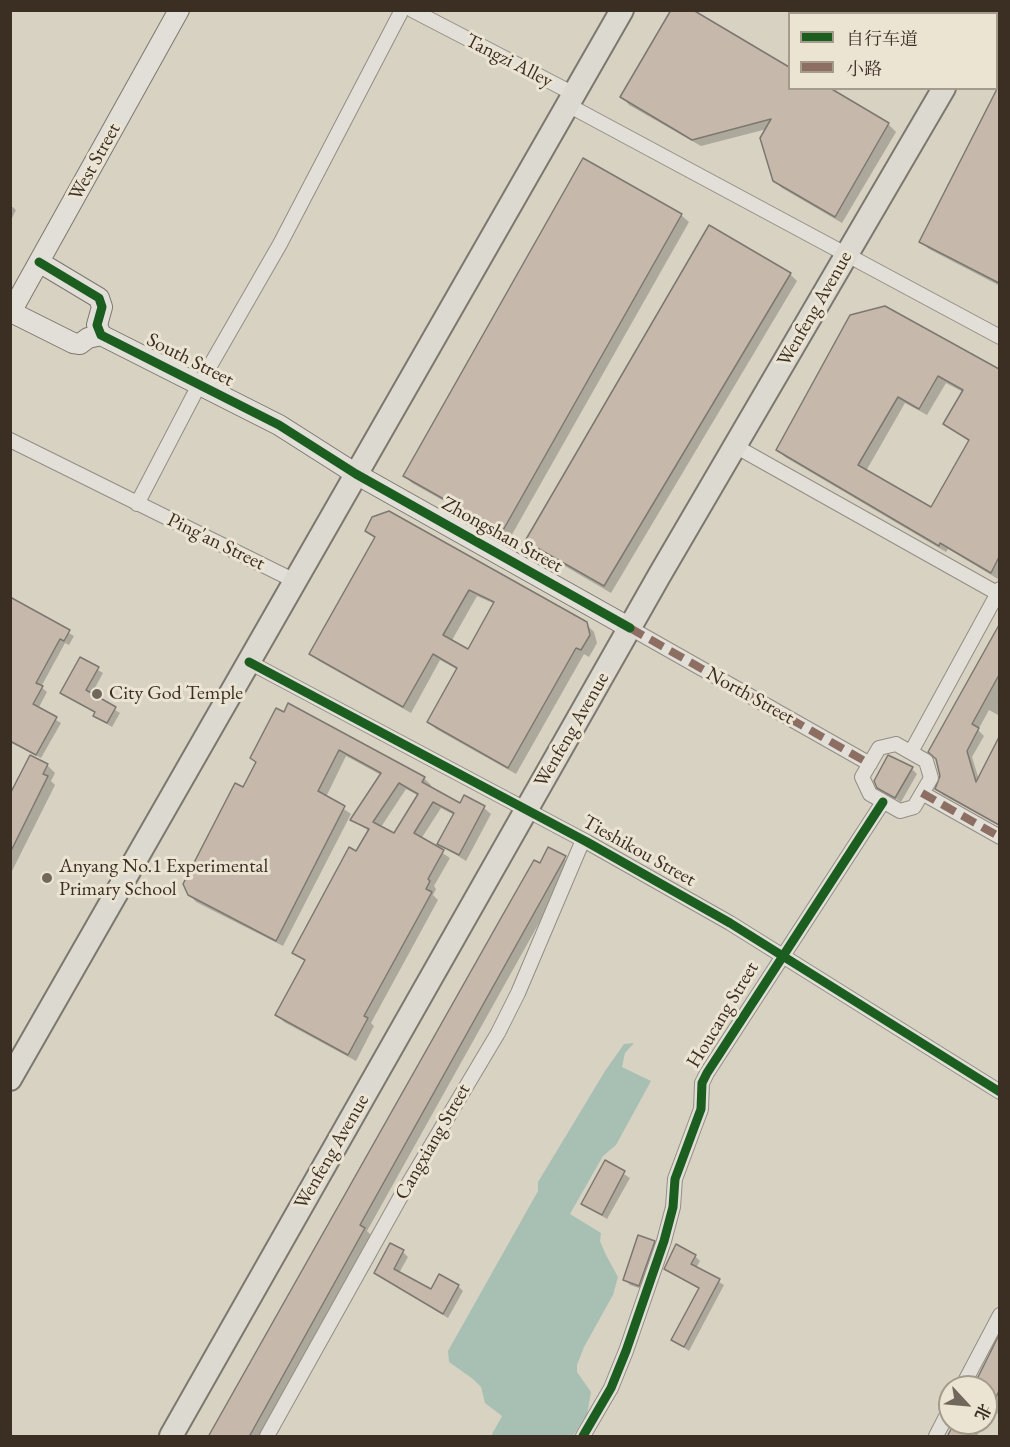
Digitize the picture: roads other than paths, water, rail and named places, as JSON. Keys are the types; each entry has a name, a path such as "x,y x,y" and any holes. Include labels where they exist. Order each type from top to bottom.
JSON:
{"main road":[{"path":"13,1070 622,10"},
{"name":"Wenfeng Avenue","path":"171,1437 630,628 943,90"}],"street":[{"name":"West Street","path":"11,313 16,292 39,262 179,10"},
{"path":"137,504 199,385 280,244 402,10"},
{"name":"Tangzi Alley","path":"412,10 846,256 999,337"},
{"path":"11,313 80,344 88,338 101,335 97,325 102,307 99,298 39,262"},
{"name":"South Street","path":"101,335 279,425 356,474"},
{"name":"Ping'an Street","path":"10,440 295,581"},
{"path":"735,446 998,591 911,752"},
{"name":"Zhongshan Street","path":"356,474 630,628"},
{"name":"North Street","path":"630,628 870,764"},
{"name":"Tieshikou Street","path":"249,662 583,840 781,955 999,1092"},
{"path":"896,744 911,752 926,760 931,778 914,807 900,811 870,794 862,777 879,748 896,744"},
{"path":"922,793 999,837"},
{"name":"Houcang Street","path":"584,1437 611,1388 627,1351 664,1241 679,1163 701,1109 702,1083 781,955 884,802"},
{"name":"Cangxiang Street","path":"267,1437 401,1196 498,1033 523,982 583,840"},
{"path":"968,1375 999,1315"}],"place":[{"name":"City God Temple","path":"97,694"},
{"name":"Anyang No.1 Experimental Primary School","path":"47,878"}]}
